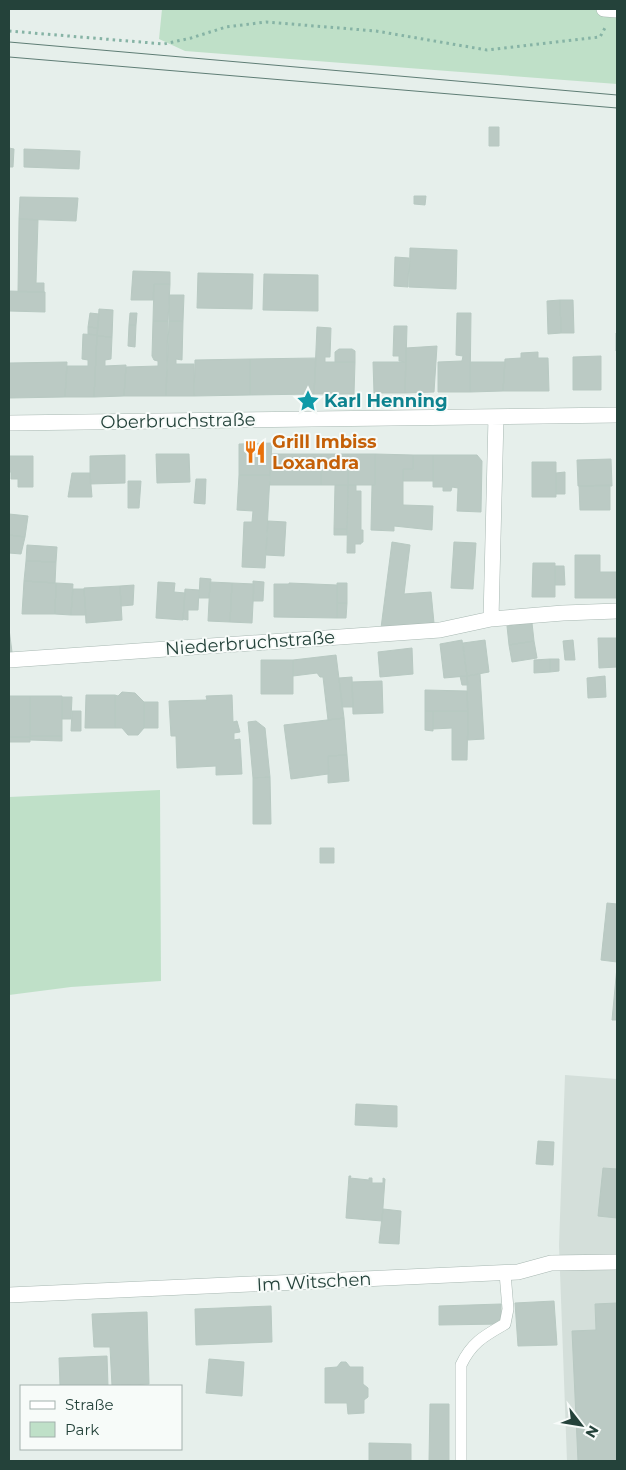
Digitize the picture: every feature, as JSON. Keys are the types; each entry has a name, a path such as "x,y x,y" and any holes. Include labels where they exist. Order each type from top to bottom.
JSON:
{"street":[{"name":"Oberbruchstraße","path":"9,423 617,415"},
{"path":"490,619 496,417"},
{"name":"Niederbruchstraße","path":"9,660 440,630 490,619 563,612 617,611"},
{"name":"Im Witschen","path":"9,1296 505,1273 518,1272 551,1263 617,1262"}],"lane":[{"path":"461,1461 461,1365 468,1352 483,1337 505,1324 508,1309 505,1273"}],"path":[{"path":"9,31 164,44 226,27 266,22 376,31 487,50 600,38 612,10"}],"shaded area":[{"path":"565,1075 617,1079 617,1461 567,1461 559,1245"}],"green space":[{"path":"162,9 617,9 617,84 185,51 159,39"},
{"path":"160,790 161,981 71,987 9,995 9,797"}],"building":[{"path":"489,127 499,127 499,146 489,146"},
{"path":"9,148 14,149 13,167 9,167"},
{"path":"24,149 80,151 79,169 24,167"},
{"path":"414,196 426,196 425,205 414,204"},
{"path":"20,197 78,198 76,221 19,219"},
{"path":"19,219 38,220 36,283 44,283 44,292 18,292"},
{"path":"410,248 457,250 456,289 409,287"},
{"path":"395,257 409,258 408,287 394,286"},
{"path":"133,271 170,272 170,284 154,284 153,300 131,300"},
{"path":"198,273 253,274 252,309 197,308"},
{"path":"264,274 318,275 318,311 263,310"},
{"path":"154,284 170,284 168,321 153,321"},
{"path":"9,291 45,292 45,312 9,311"},
{"path":"169,295 184,295 183,321 169,321"},
{"path":"560,300 573,300 574,333 561,333"},
{"path":"560,300 561,333 548,334 547,301"},
{"path":"99,309 113,310 112,337 97,336"},
{"path":"90,313 99,314 98,328 88,327"},
{"path":"130,313 137,313 136,325 129,325"},
{"path":"457,313 471,313 470,392 438,392 438,362 462,361 463,356 456,355"},
{"path":"153,321 168,321 166,396 124,396 126,367 158,366 158,361 154,360 152,356"},
{"path":"169,321 183,321 182,360 176,359 176,364 194,364 194,396 166,396"},
{"path":"129,325 136,325 135,347 128,346"},
{"path":"394,326 407,326 406,362 399,361 399,356 393,356"},
{"path":"88,327 98,328 97,335 88,334"},
{"path":"317,327 331,328 330,357 325,357 325,362 355,362 354,394 314,394"},
{"path":"617,333 617,351 616,351"},
{"path":"83,334 97,335 94,397 65,397 67,366 88,366 88,360 82,359"},
{"path":"97,336 112,337 111,359 105,360 105,366 126,365 124,396 94,397"},
{"path":"437,346 434,392 405,393 406,348"},
{"path":"339,349 352,349 355,351 355,362 335,362 335,352"},
{"path":"538,352 538,358 548,358 549,391 503,391 505,359 521,358 521,353"},
{"path":"601,356 601,390 573,390 573,357"},
{"path":"316,358 314,394 250,395 250,359"},
{"path":"250,359 250,395 194,396 195,360"},
{"path":"67,362 65,397 9,398 9,363"},
{"path":"373,362 406,362 405,393 374,393"},
{"path":"470,362 505,362 503,391 470,392"},
{"path":"272,443 270,475 239,475 239,444"},
{"path":"156,454 189,454 190,482 157,483"},
{"path":"271,454 321,454 321,485 270,485"},
{"path":"321,454 348,454 348,485 321,485"},
{"path":"348,454 375,454 375,485 348,485"},
{"path":"375,454 413,455 413,469 403,469 403,505 433,506 432,530 394,526 394,531 371,530 372,485 375,485"},
{"path":"125,455 125,483 90,484 90,456"},
{"path":"413,455 433,455 433,481 403,481 403,469 413,469"},
{"path":"433,455 477,455 482,461 481,512 457,511 458,488 452,487 451,491 443,491 443,487 433,487"},
{"path":"9,456 33,456 33,487 18,487 18,479 11,479"},
{"path":"611,459 612,486 578,486 577,460"},
{"path":"532,462 556,462 556,497 532,497"},
{"path":"565,472 565,494 556,494 556,473"},
{"path":"72,473 90,473 92,497 68,497"},
{"path":"239,475 270,475 265,568 242,567 244,522 252,522 253,511 237,510"},
{"path":"196,479 206,479 205,504 194,503"},
{"path":"128,481 141,481 139,508 128,508"},
{"path":"335,485 348,485 347,529 334,529"},
{"path":"348,485 356,485 356,491 361,491 361,530 363,530 363,542 355,544 355,553 347,553"},
{"path":"610,485 610,510 580,510 579,486"},
{"path":"9,514 28,516 25,537 9,535"},
{"path":"268,521 286,522 284,556 266,555"},
{"path":"334,529 347,529 347,535 334,535"},
{"path":"9,535 25,537 21,554 9,553"},
{"path":"392,542 410,545 404,594 431,592 434,623 381,628"},
{"path":"454,542 476,543 473,589 451,588"},
{"path":"27,545 57,547 56,562 26,561"},
{"path":"575,555 600,555 600,572 617,572 617,598 575,598"},
{"path":"26,561 56,562 55,583 24,581"},
{"path":"533,563 555,563 555,597 532,597"},
{"path":"555,566 564,566 565,585 555,585"},
{"path":"200,578 211,579 209,598 199,598"},
{"path":"24,581 56,583 55,614 22,614"},
{"path":"253,581 264,582 263,601 253,601"},
{"path":"158,582 175,583 174,592 185,593 183,620 156,618"},
{"path":"210,582 232,583 230,622 208,621"},
{"path":"56,583 73,584 71,615 55,614"},
{"path":"232,583 254,584 252,623 230,622"},
{"path":"337,583 347,583 347,603 337,603"},
{"path":"274,584 337,585 337,618 274,617"},
{"path":"134,585 133,605 121,606 120,586"},
{"path":"120,586 122,620 86,623 84,588"},
{"path":"73,589 84,589 86,615 71,615"},
{"path":"185,589 199,590 198,610 188,610 188,620 183,619"},
{"path":"337,603 347,603 346,618 337,618"},
{"path":"532,623 534,641 509,645 507,626"},
{"path":"9,629 12,652 9,652"},
{"path":"598,638 617,638 617,667 599,668"},
{"path":"462,640 467,676 444,678 440,644"},
{"path":"485,640 489,672 467,676 463,643"},
{"path":"573,640 575,660 565,660 563,641"},
{"path":"534,641 537,658 512,662 509,645"},
{"path":"412,648 413,674 380,677 378,652"},
{"path":"336,655 344,718 328,720 323,677 320,677 317,673 293,676 293,660"},
{"path":"550,659 559,659 559,671 550,672"},
{"path":"550,659 550,672 534,673 534,660"},
{"path":"261,660 293,660 293,694 261,694"},
{"path":"480,674 484,739 468,740 467,676"},
{"path":"460,676 467,676 468,685 462,685"},
{"path":"605,676 606,697 588,698 587,678"},
{"path":"352,677 353,707 342,707 339,678"},
{"path":"382,681 383,713 353,714 352,682"},
{"path":"425,690 467,691 468,711 425,711"},
{"path":"122,692 135,693 144,702 144,728 138,735 128,735 122,728 115,728 115,695 118,696"},
{"path":"86,695 115,695 115,728 85,728"},
{"path":"232,695 233,722 237,721 240,732 234,733 234,740 240,739 242,774 216,775 216,766 177,768 176,736 171,736 169,701 207,700 206,696"},
{"path":"9,696 30,696 30,737 9,737"},
{"path":"30,696 62,696 62,736 30,736"},
{"path":"62,697 72,697 71,719 62,719"},
{"path":"144,702 158,702 158,728 144,728"},
{"path":"72,711 81,711 81,731 71,731"},
{"path":"425,711 433,711 433,731 425,730"},
{"path":"433,711 468,711 467,760 452,760 452,728 433,729"},
{"path":"344,718 347,755 328,756 328,774 291,779 284,725"},
{"path":"256,721 265,728 270,777 253,778 248,722"},
{"path":"30,736 62,736 62,741 30,740"},
{"path":"9,737 30,737 30,742 9,742"},
{"path":"347,755 349,781 328,783 328,756"},
{"path":"270,777 271,824 253,824 253,778"},
{"path":"320,848 334,848 334,863 320,863"},
{"path":"607,903 617,904 617,962 601,960"},
{"path":"617,967 617,1020 612,1020"},
{"path":"356,1104 397,1106 397,1127 355,1125"},
{"path":"538,1141 554,1142 553,1165 536,1164"},
{"path":"603,1168 617,1169 617,1218 598,1216"},
{"path":"349,1176 351,1176 350,1178 369,1180 369,1178 372,1178 372,1183 383,1183 383,1178 385,1179 382,1221 346,1218"},
{"path":"383,1209 401,1211 399,1244 379,1243"},
{"path":"554,1301 557,1345 518,1346 515,1303"},
{"path":"617,1303 617,1461 578,1461 572,1331 596,1330 595,1304"},
{"path":"501,1304 501,1324 439,1325 439,1306"},
{"path":"271,1306 272,1342 196,1345 195,1309"},
{"path":"147,1312 149,1384 112,1385 110,1347 94,1347 92,1314"},
{"path":"107,1356 108,1385 60,1385 59,1358"},
{"path":"209,1359 244,1362 242,1396 206,1393"},
{"path":"341,1362 346,1362 350,1367 363,1367 363,1384 368,1388 368,1397 364,1400 364,1413 348,1414 347,1403 325,1403 325,1368 337,1367"},
{"path":"430,1404 449,1404 449,1461 429,1461"},
{"path":"369,1443 411,1444 411,1461 369,1461"}],"tram line":[{"path":"9,42 617,95"},
{"path":"9,57 617,108"}],"place":[{"name":"Karl Henning","path":"308,401"},
{"name":"Grill Imbiss Loxandra","path":"255,452"}]}
